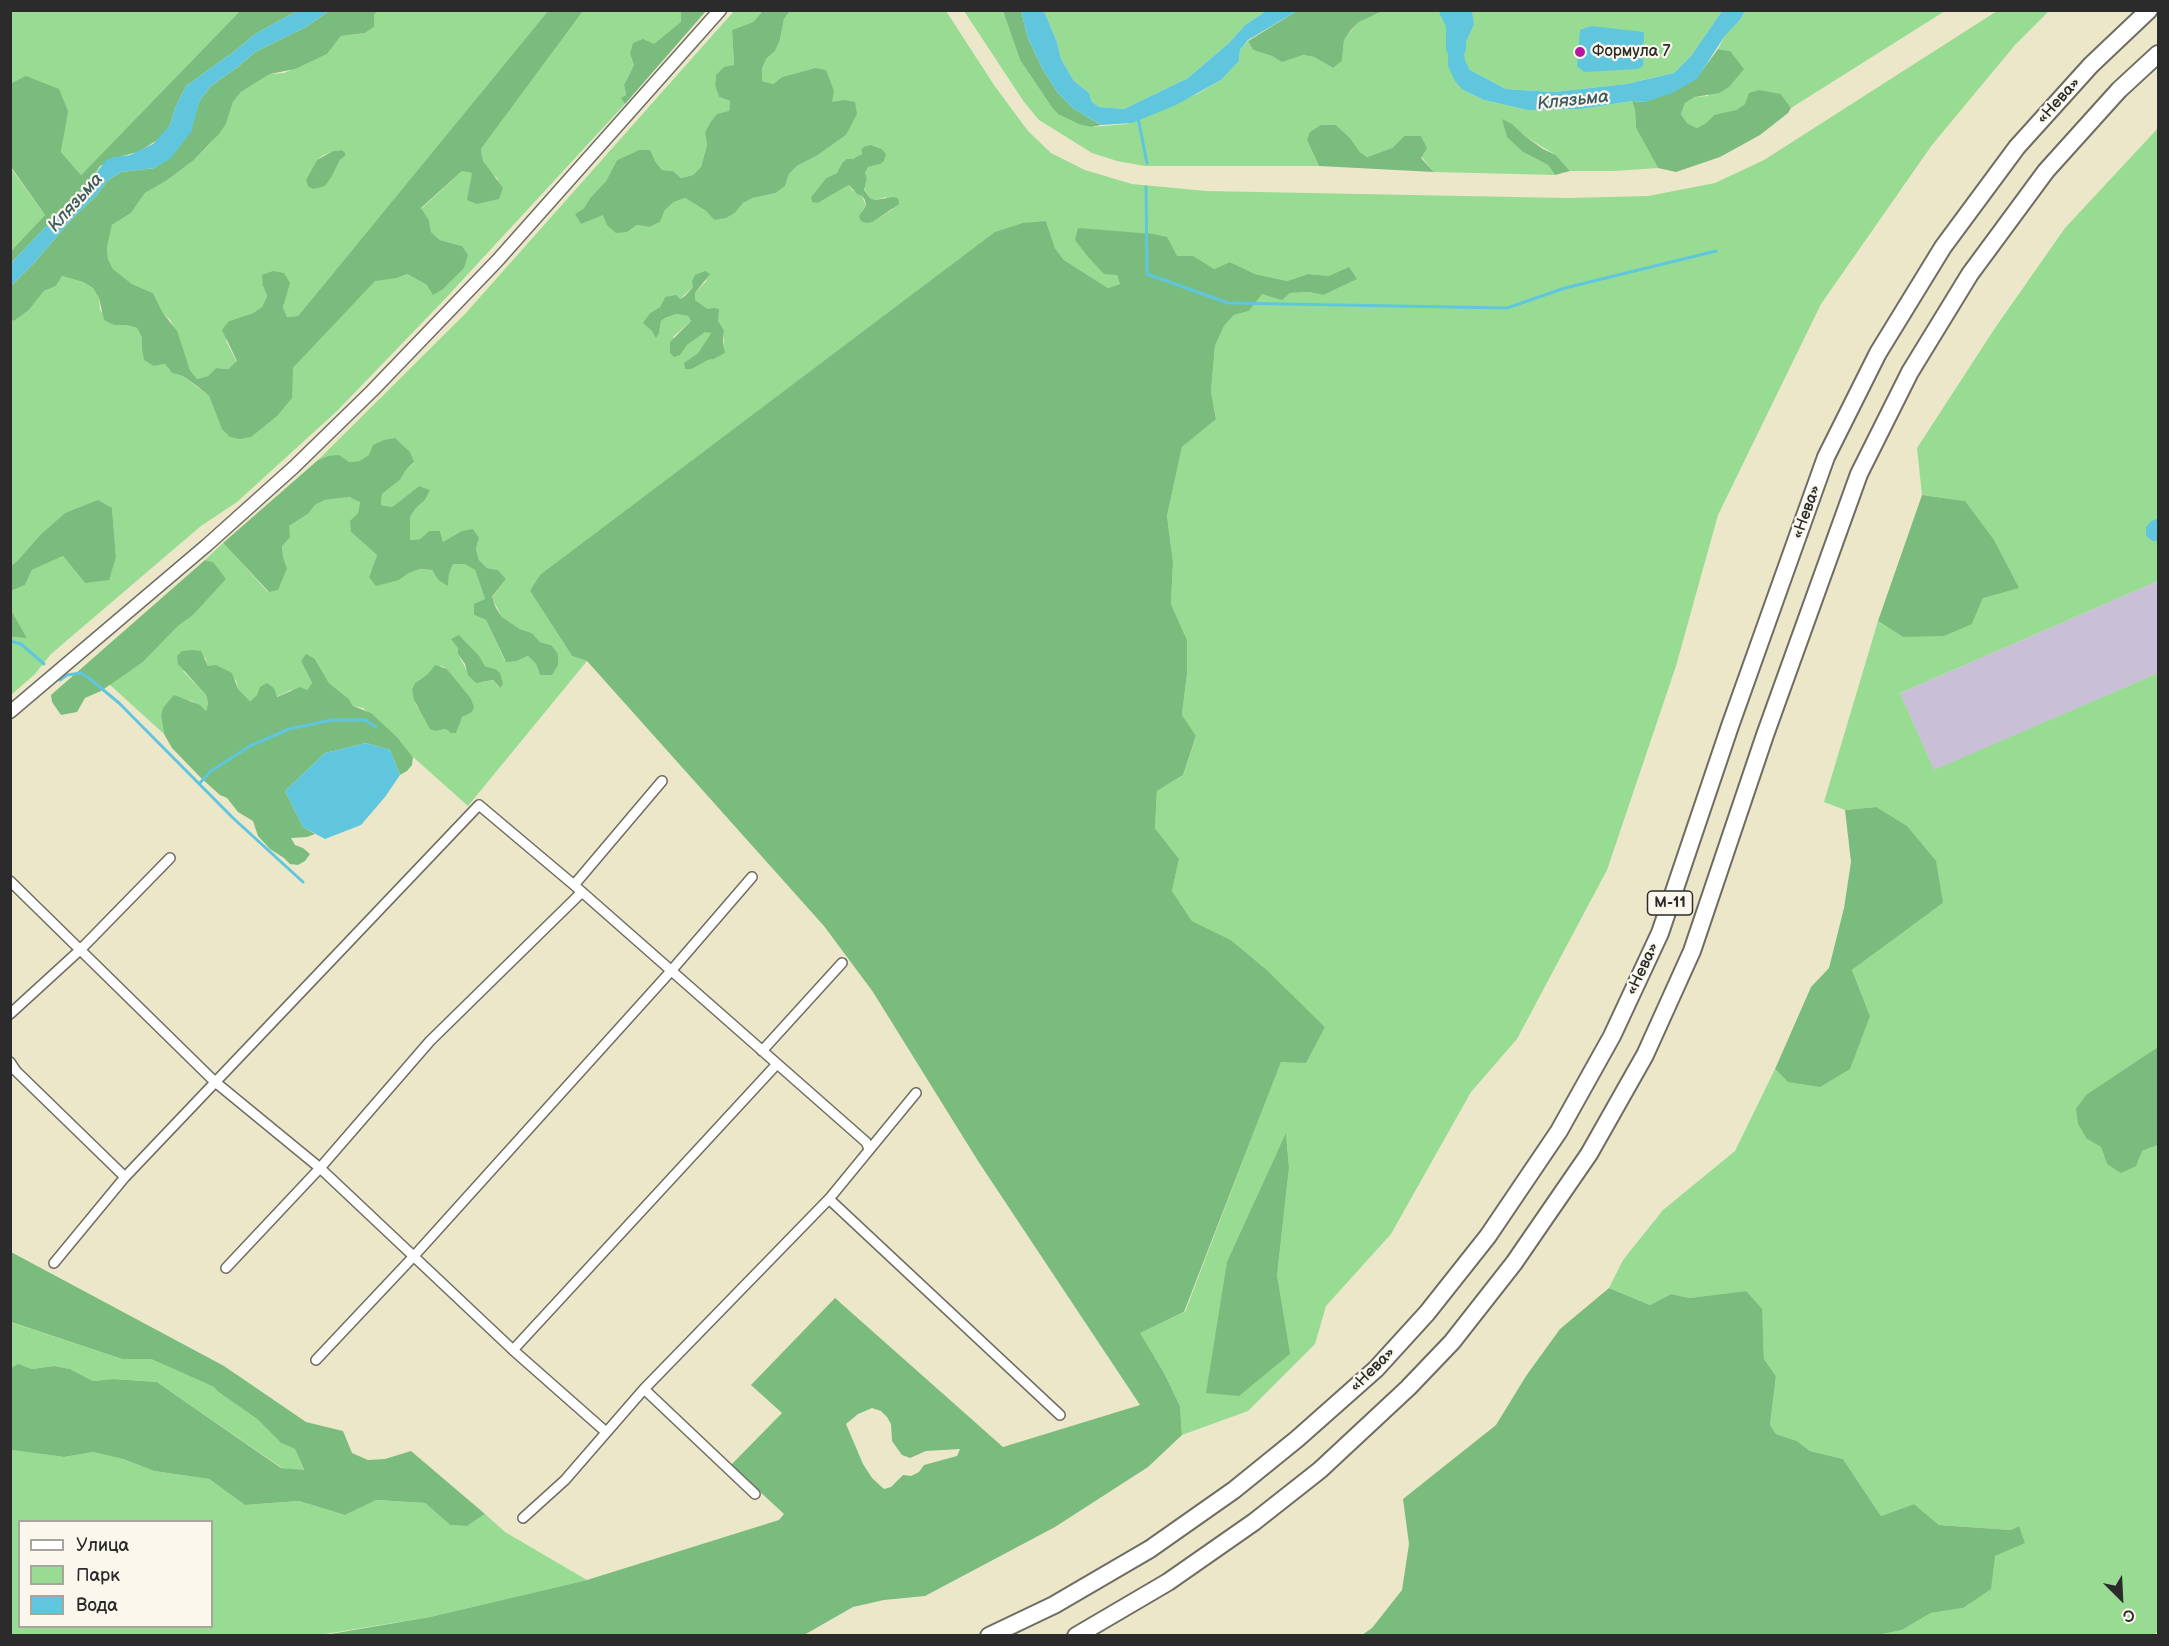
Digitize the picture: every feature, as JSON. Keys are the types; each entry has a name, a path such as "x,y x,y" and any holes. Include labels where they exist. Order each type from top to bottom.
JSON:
{"highway":[{"name":"«Нева»","path":"988,1635 1054,1605 1150,1549 1234,1490 1288,1447 1376,1369 1426,1313 1488,1236 1559,1131 1612,1036 1660,933 1730,726 1826,457 1878,353 1943,247 2017,147 2091,65 2150,10"},
{"name":"М-11","path":"1076,1635 1168,1582 1254,1522 1320,1470 1408,1388 1452,1342 1527,1245 1589,1154 1645,1054 1692,951 1859,474 1910,372 1970,274 2046,171 2120,90 2158,54"}],"street":[{"path":"10,712 294,467 372,391 496,261 720,10"},
{"path":"574,885 662,781"},
{"path":"54,1263 124,1177 479,804 866,1142 869,1149"},
{"path":"10,1014 80,950 170,858"},
{"path":"316,1360 414,1256 752,877"},
{"path":"10,881 214,1081 320,1168 513,1350 606,1432"},
{"path":"226,1268 320,1168 430,1041 582,892"},
{"path":"762,1051 842,963"},
{"path":"10,1062 16,1071 124,1177"},
{"path":"513,1350 777,1064"},
{"path":"523,1518 565,1480 644,1389 829,1200 916,1093"},
{"path":"829,1200 1060,1416"},
{"path":"644,1389 755,1494"}],"shaded area":[{"path":"2158,581 2158,673 1934,771 1900,693"}],"green space":[{"path":"11,11 240,11 81,175 61,152 63,141 12,83 11,87"},
{"path":"240,11 297,11 255,34 186,86 175,108 170,125 159,139 138,152 100,166 91,180 11,263 11,251 45,215 11,167 10,87 12,83 26,76 59,89 68,111 61,152 81,175"},
{"path":"329,11 377,11 374,15 374,27 365,33 341,36 327,54 295,69 270,74 241,92 233,102 226,124 194,160 145,193 131,213 112,225 107,248 108,259 113,269 132,284 153,293 163,313 177,331 190,370 197,379 208,376 216,368 228,369 237,361 222,330 229,321 253,313 262,307 267,296 262,275 273,271 284,273 290,283 283,307 287,317 298,316 548,11 583,11 481,149 483,161 503,188 499,199 477,204 467,200 472,173 462,171 421,208 429,220 431,232 440,240 462,246 468,255 464,268 443,289 433,295 427,285 407,274 375,281 293,368 292,398 277,416 251,437 240,439 230,437 222,429 209,396 197,386 183,376 172,373 165,364 154,366 144,360 142,338 137,328 114,325 104,320 99,298 93,288 83,282 62,276 56,286 44,291 29,310 14,321 11,320 11,286 97,195 107,181 121,172 155,168 195,115 200,100 211,86 255,52 306,27"},
{"path":"377,11 548,11 298,316 287,317 283,307 285,295 263,286 267,296 262,307 253,313 229,321 226,341 237,362 228,369 216,368 208,376 197,379 190,370 171,321 163,313 153,293 132,284 113,269 108,259 107,248 112,225 131,213 145,193 194,160 211,143 226,124 233,102 241,92 270,74 284,73 327,54 341,36 365,33 374,27 374,15","holes":["342,150 345,156 340,160 332,176 309,175 317,160 322,156"]},
{"path":"583,11 681,11 682,22 654,45 630,54 634,65 624,85 626,95 622,98 625,104 444,300 337,411 237,502 201,526 51,654 35,674 11,695 11,637 27,638 11,610 11,591 25,585 32,570 63,556 85,583 116,557 112,508 65,513 41,534 11,566 11,320 14,321 29,310 44,291 56,286 62,276 83,282 93,288 99,298 100,310 114,325 137,328 142,338 142,349 154,366 165,364 172,373 183,376 209,396 222,428 293,368 375,280 397,278 407,274 427,285 462,246 440,240 431,232 429,220 421,209 462,171 472,173 477,203 488,200 498,179 483,161 481,149"},
{"path":"681,11 706,11 625,104 621,98 626,95 624,85 634,65 630,54 633,43 643,39 654,44 681,22"},
{"path":"734,11 760,11 761,13 753,22 732,30 734,65 716,75 715,86 719,97 730,101 729,111 705,133 707,145 701,167 693,175 681,178 673,171 662,170 655,161 639,150 617,160 606,181 584,208 575,214 603,215 627,232 637,225 650,227 660,222 665,210 674,202 685,198 706,211 714,220 736,212 743,203 753,198 776,193 785,186 789,174 797,166 818,155 846,135 815,68 782,77 773,84 762,81 762,69 766,59 775,51 780,40 784,19 790,11 946,11 994,85 1028,131 1051,153 1085,170 1132,184 1206,191 1567,198 1648,196 1715,183 1764,160 1997,11 2049,11 2015,45 1932,145 1821,304 1718,515 1676,666 1607,870 1517,1039 1471,1092 1391,1234 1326,1306 1315,1344 1248,1411 1182,1435 1180,1406 1164,1373 1139,1333 1185,1312 1281,1061 1325,1027 1267,970 1231,940 1192,921 1172,891 1179,859 1155,828 1157,791 1183,775 1196,737 1182,715 1187,674 1187,640 1171,604 1173,562 1167,516 1182,447 1216,418 1211,391 1215,346 1224,326 1234,315 1249,311 1262,293 1282,299 1290,293 1309,292 1323,295 1329,276 1308,274 1287,281 1255,274 1230,262 1214,269 1193,257 1176,256 1117,275 1120,284 1108,288 1064,260 1055,248 1046,221 530,591 572,656 587,661 468,806 413,757 397,737 363,708 353,706 349,699 329,683 315,659 301,661 312,683 307,690 291,690 276,697 257,695 250,701 238,689 236,680 208,666 205,657 183,671 206,695 208,703 206,711 192,701 184,700 161,716 164,734 109,684 143,662 178,626 192,616 213,562 205,560 223,543 268,592 287,568 282,546 289,526 308,514 315,505 325,500 348,497 360,501 351,532 377,555 369,577 399,580 420,569 432,570 438,580 448,585 453,564 465,563 475,570 485,599 474,615 486,620 505,661 517,661 528,656 536,664 540,675 551,645 540,642 532,633 520,629 502,617 492,598 506,579 498,570 487,568 479,560 476,549 479,538 443,542 440,531 429,531 420,539 409,540 410,517 425,500 429,490 419,486 392,507 381,505 382,494 400,480 414,463 369,455 359,461 349,462 328,456 318,460 465,314","holes":["871,145 882,149 886,154 884,160 879,164 868,167 865,173 867,178 864,189 870,198 875,200 886,197 893,209 873,222 862,211 866,206 862,196 852,190 849,185 818,203 811,197 826,178 837,173 842,163 862,154 861,149","708,279 695,293 695,300 708,309 724,330 724,353 692,369 689,360 698,353 711,333 705,331 683,350 673,337 691,321 688,316 676,314 665,318 661,321 659,333 652,331 644,323 650,313 660,307 665,297 680,299 693,287","463,639 485,666 495,669 499,688 493,680 482,682 466,669 458,654","441,666 447,669 470,697 459,722 446,729 435,731 416,705 412,688 419,680","1286,1134 1289,1168 1277,1276"]},
{"path":"760,11 790,11 784,19 780,40 775,51 766,59 762,69 762,81 773,84 782,77 815,68 826,70 834,91 832,102 844,100 855,102 857,114 846,135 818,155 797,166 789,174 785,186 776,193 753,198 743,203 736,212 726,218 714,220 706,211 685,198 674,202 665,210 660,222 650,227 637,225 627,232 616,233 607,225 603,215 581,224 575,214 584,208 606,181 617,160 639,150 650,150 662,170 673,171 681,178 693,175 701,167 707,145 705,133 710,123 717,114 729,111 730,101 719,97 715,86 716,75 724,67 734,65 732,30 753,22 761,13"},
{"path":"964,11 1003,11 1020,60 1051,106 1091,127 1127,124 1197,94 1221,80 1239,61 1240,50 1248,41 1253,50 1282,61 1303,55 1314,57 1333,68 1342,61 1344,39 1359,22 1369,16 1382,11 1453,11 1455,26 1449,44 1463,90 1484,100 1527,110 1582,109 1632,101 1636,128 1658,168 1570,171 1556,155 1526,137 1512,124 1523,152 1548,165 1555,175 1434,172 1404,136 1392,148 1367,157 1336,125 1321,125 1307,140 1319,166 1145,166 1117,161 1092,153 1039,120 1024,102"},
{"path":"1003,11 1021,11 1028,38 1043,70 1058,93 1074,109 1101,125 1091,127 1079,124 1058,114 1051,106 1020,60"},
{"path":"1044,11 1266,11 1245,25 1229,43 1188,78 1124,109 1099,107 1092,102 1089,93 1074,81 1061,59 1057,42"},
{"path":"1297,11 1382,11 1359,22 1351,30 1344,40 1342,61 1333,68 1314,57 1303,55 1282,62 1253,50 1248,41"},
{"name":"Формула 7","path":"1472,11 1722,11 1691,56 1674,73 1626,84 1554,92 1506,89 1470,70 1465,60 1464,47 1473,24"},
{"path":"1745,11 1945,11 1791,108 1781,94 1745,104 1725,114 1714,115 1697,128 1687,123 1681,114 1685,103 1695,97 1708,96 1730,51 1718,49 1724,37"},
{"path":"1718,49 1730,51 1744,69 1729,87 1719,93 1695,97 1685,103 1681,114 1687,123 1697,128 1714,115 1736,110 1745,104 1749,93 1759,90 1781,94 1791,108 1788,113 1760,135 1720,157 1676,172 1658,168 1636,128 1632,101 1645,102 1696,79"},
{"path":"1502,119 1512,124 1543,149 1556,155 1570,171 1555,175 1548,165 1523,152 1507,137"},
{"path":"1321,125 1336,125 1367,157 1392,148 1404,136 1421,136 1427,148 1421,158 1434,172 1319,166 1307,140 1310,132"},
{"path":"2158,128 2158,518 2151,521 2146,528 2146,536 2152,541 2158,541 2158,581 1900,693 1934,770 2158,673 2158,1047 2137,1062 2087,1139 2101,1147 2107,1164 2158,1145 2158,1631 2153,1636 1878,1635 1902,1630 1931,1613 1963,1608 1995,1556 2019,1526 2011,1530 1939,1525 1914,1504 1881,1516 1843,1459 1810,1451 1797,1441 1776,1434 1770,1425 1776,1376 1764,1359 1763,1336 1746,1291 1689,1298 1671,1294 1650,1305 1609,1288 1623,1260 1663,1210 1735,1151 1775,1069 1788,1082 1870,1016 1852,970 1943,903 1876,807 1845,810 1824,802 1878,621 1903,637 1972,624 1983,598 1965,501 1922,495 1917,448 1995,328 2065,228"},
{"path":"871,145 882,149 886,154 884,161 880,164 868,167 865,173 867,178 864,190 870,198 875,200 898,198 899,204 873,222 866,223 861,221 859,216 866,206 865,200 849,185 818,203 812,202 811,197 826,178 837,173 847,159 853,159 862,154 861,149"},
{"path":"342,150 345,156 340,160 325,186 313,189 308,186 306,180 317,160 333,151"},
{"path":"10,167 45,215 11,251 10,251"},
{"path":"1046,221 1055,248 1064,260 1108,288 1120,284 1117,275 1104,274 1089,258 1075,240 1078,228 1167,237 1177,256 1193,256 1214,269 1230,262 1255,274 1287,281 1308,274 1329,276 1349,267 1357,279 1323,295 1309,292 1290,293 1282,300 1262,294 1249,311 1234,315 1224,326 1215,346 1211,391 1216,419 1182,447 1167,516 1173,562 1171,604 1187,640 1187,674 1182,715 1196,736 1183,775 1157,791 1155,828 1179,859 1172,891 1192,921 1231,940 1267,970 1325,1027 1306,1063 1281,1062 1184,1312 1140,1333 1164,1373 1180,1406 1182,1435 1148,1467 1055,1527 925,1596 884,1600 853,1607 804,1635 319,1636 430,1617 587,1580 779,1520 784,1514 731,1465 782,1413 751,1385 835,1298 1003,1447 1140,1405 978,1161 873,992 824,926 587,661 572,656 530,591 540,575 995,232 1023,223","holes":["872,1408 881,1411 891,1424 892,1441 902,1455 910,1458 926,1451 960,1449 957,1456 924,1465 919,1472 911,1476 903,1475 891,1487 884,1489 872,1478 863,1464 846,1424 858,1414"]},
{"path":"705,271 710,274 695,293 695,300 708,309 719,309 718,321 724,330 725,353 692,369 685,369 684,363 698,353 711,333 705,332 687,345 680,355 674,357 670,353 670,342 691,321 688,316 676,314 665,318 661,321 656,338 643,323 650,313 660,307 665,297 676,295 680,299 685,296 693,287 692,281 695,275"},
{"path":"395,438 410,452 414,462 400,480 382,494 381,505 392,507 419,486 430,490 425,500 410,517 410,540 420,539 429,531 440,531 443,542 462,531 473,529 479,538 476,549 479,560 487,568 498,570 506,579 492,597 496,608 502,617 520,629 532,633 540,642 551,645 558,654 558,665 552,675 540,675 536,664 528,656 517,661 506,662 486,620 474,615 474,604 485,599 475,570 465,564 453,564 448,586 438,580 432,570 420,569 399,580 376,586 369,577 377,555 351,532 350,521 358,513 360,502 349,497 325,500 315,505 308,514 289,526 290,537 282,546 287,568 278,590 269,592 223,543 318,460 339,455 349,462 359,461 369,455 373,445"},
{"path":"1922,495 1965,501 1994,540 2019,588 1983,598 1972,624 1944,636 1903,637 1878,621"},
{"path":"98,500 112,508 116,557 109,580 85,583 63,556 32,570 25,585 11,591 11,566 41,534 65,513"},
{"path":"205,560 213,562 226,579 192,616 178,626 143,662 101,691 85,698 77,712 61,715 52,702 51,695"},
{"path":"11,610 27,638 11,637"},
{"path":"459,635 479,656 485,666 500,673 503,684 500,688 493,680 476,683 468,675 465,664 458,654 458,648 451,639"},
{"path":"182,651 201,651 208,666 216,665 232,673 238,689 250,701 257,695 260,687 267,683 274,688 277,697 300,687 307,690 312,683 301,661 306,654 315,659 329,683 349,699 353,706 371,713 397,737 413,757 412,765 400,775 390,750 366,743 325,753 285,791 303,827 315,834 291,838 295,845 310,854 298,865 290,864 270,849 258,836 253,821 238,812 227,798 220,795 201,778 172,748 164,734 161,716 163,708 174,695 200,705 206,711 208,703 206,695 178,664 177,656"},
{"path":"435,665 447,669 470,697 474,707 472,712 462,717 456,733 451,733 446,729 435,731 430,729 414,700 412,689 415,683 428,674"},
{"path":"1876,807 1907,826 1936,861 1943,903 1852,970 1870,1016 1850,1069 1820,1087 1788,1082 1775,1069 1811,987 1829,968 1844,908 1851,862 1845,810"},
{"path":"2158,1047 2158,1145 2142,1151 2136,1166 2121,1173 2107,1164 2101,1147 2087,1139 2078,1124 2076,1109 2086,1095"},
{"path":"1286,1133 1289,1168 1277,1276 1290,1354 1239,1396 1206,1393 1227,1262"},
{"path":"11,1252 224,1366 306,1422 343,1431 352,1453 368,1460 385,1459 411,1451 485,1514 467,1526 450,1525 425,1503 376,1500 345,1515 299,1501 245,1505 209,1479 154,1471 123,1459 93,1452 64,1457 11,1450 11,1368 18,1364 32,1369 54,1366 70,1369 93,1381 114,1379 157,1382 281,1468 304,1470 295,1449 281,1443 257,1419 214,1387 151,1359 122,1359 11,1322"},
{"path":"1609,1288 1650,1305 1671,1294 1689,1298 1746,1291 1762,1309 1764,1359 1776,1376 1770,1425 1776,1434 1797,1441 1810,1451 1843,1459 1881,1516 1914,1504 1939,1525 2011,1530 2019,1526 2025,1543 1995,1556 1991,1589 1963,1608 1931,1613 1902,1630 1878,1635 1362,1635 1372,1628 1402,1590 1409,1544 1403,1499 1496,1425 1526,1376 1560,1329"},
{"path":"10,1322 122,1359 151,1359 214,1387 257,1419 281,1443 295,1449 304,1471 282,1468 157,1382 115,1379 93,1381 70,1369 54,1366 32,1369 18,1365 11,1368"},
{"path":"11,1450 64,1457 93,1452 123,1459 154,1471 209,1479 245,1505 299,1501 345,1515 375,1500 425,1503 450,1525 467,1526 485,1514 505,1532 587,1580 430,1617 319,1635 11,1636"}],"water":[{"path":"297,11 329,11 306,27 255,52 211,86 200,100 191,132 170,159 155,168 121,172 107,181 97,195 11,286 11,263 91,180 106,160 130,155 153,144 170,125 175,108 186,86 255,34"},
{"path":"1021,11 1044,11 1057,42 1061,59 1074,81 1089,93 1092,102 1099,107 1124,109 1188,78 1229,43 1245,25 1266,11 1297,11 1248,40 1240,50 1239,61 1221,80 1176,105 1132,123 1101,125 1074,109 1058,93 1043,70 1028,38"},
{"path":"1453,11 1472,11 1474,24 1464,47 1465,60 1470,70 1506,89 1554,92 1626,84 1674,73 1691,56 1722,11 1745,11 1724,37 1697,79 1672,93 1645,102 1632,101 1582,109 1527,110 1484,100 1463,90 1455,81 1448,66 1449,44 1455,26"},
{"path":"1591,26 1644,32 1643,66 1638,69 1584,72 1577,66 1580,30"},
{"path":"2158,518 2158,541 2152,541 2146,536 2146,527"},
{"path":"366,743 390,750 400,775 385,797 361,825 325,839 303,827 285,791 325,753"}],"waterway":[{"name":"Клязьма","path":"1449,10 1456,24 1456,48"},
{"path":"1138,118 1147,163"},
{"path":"1146,187 1147,274 1228,303 1507,308 1565,288 1716,251"},
{"path":"10,641 21,644 44,664"},
{"path":"60,680 67,675 81,673 89,678 119,703 233,818 303,882"},
{"path":"199,784 211,771 250,746 289,729 332,720 365,720 376,727"}],"place":[{"name":"Формула 7","path":"1580,52"}]}
